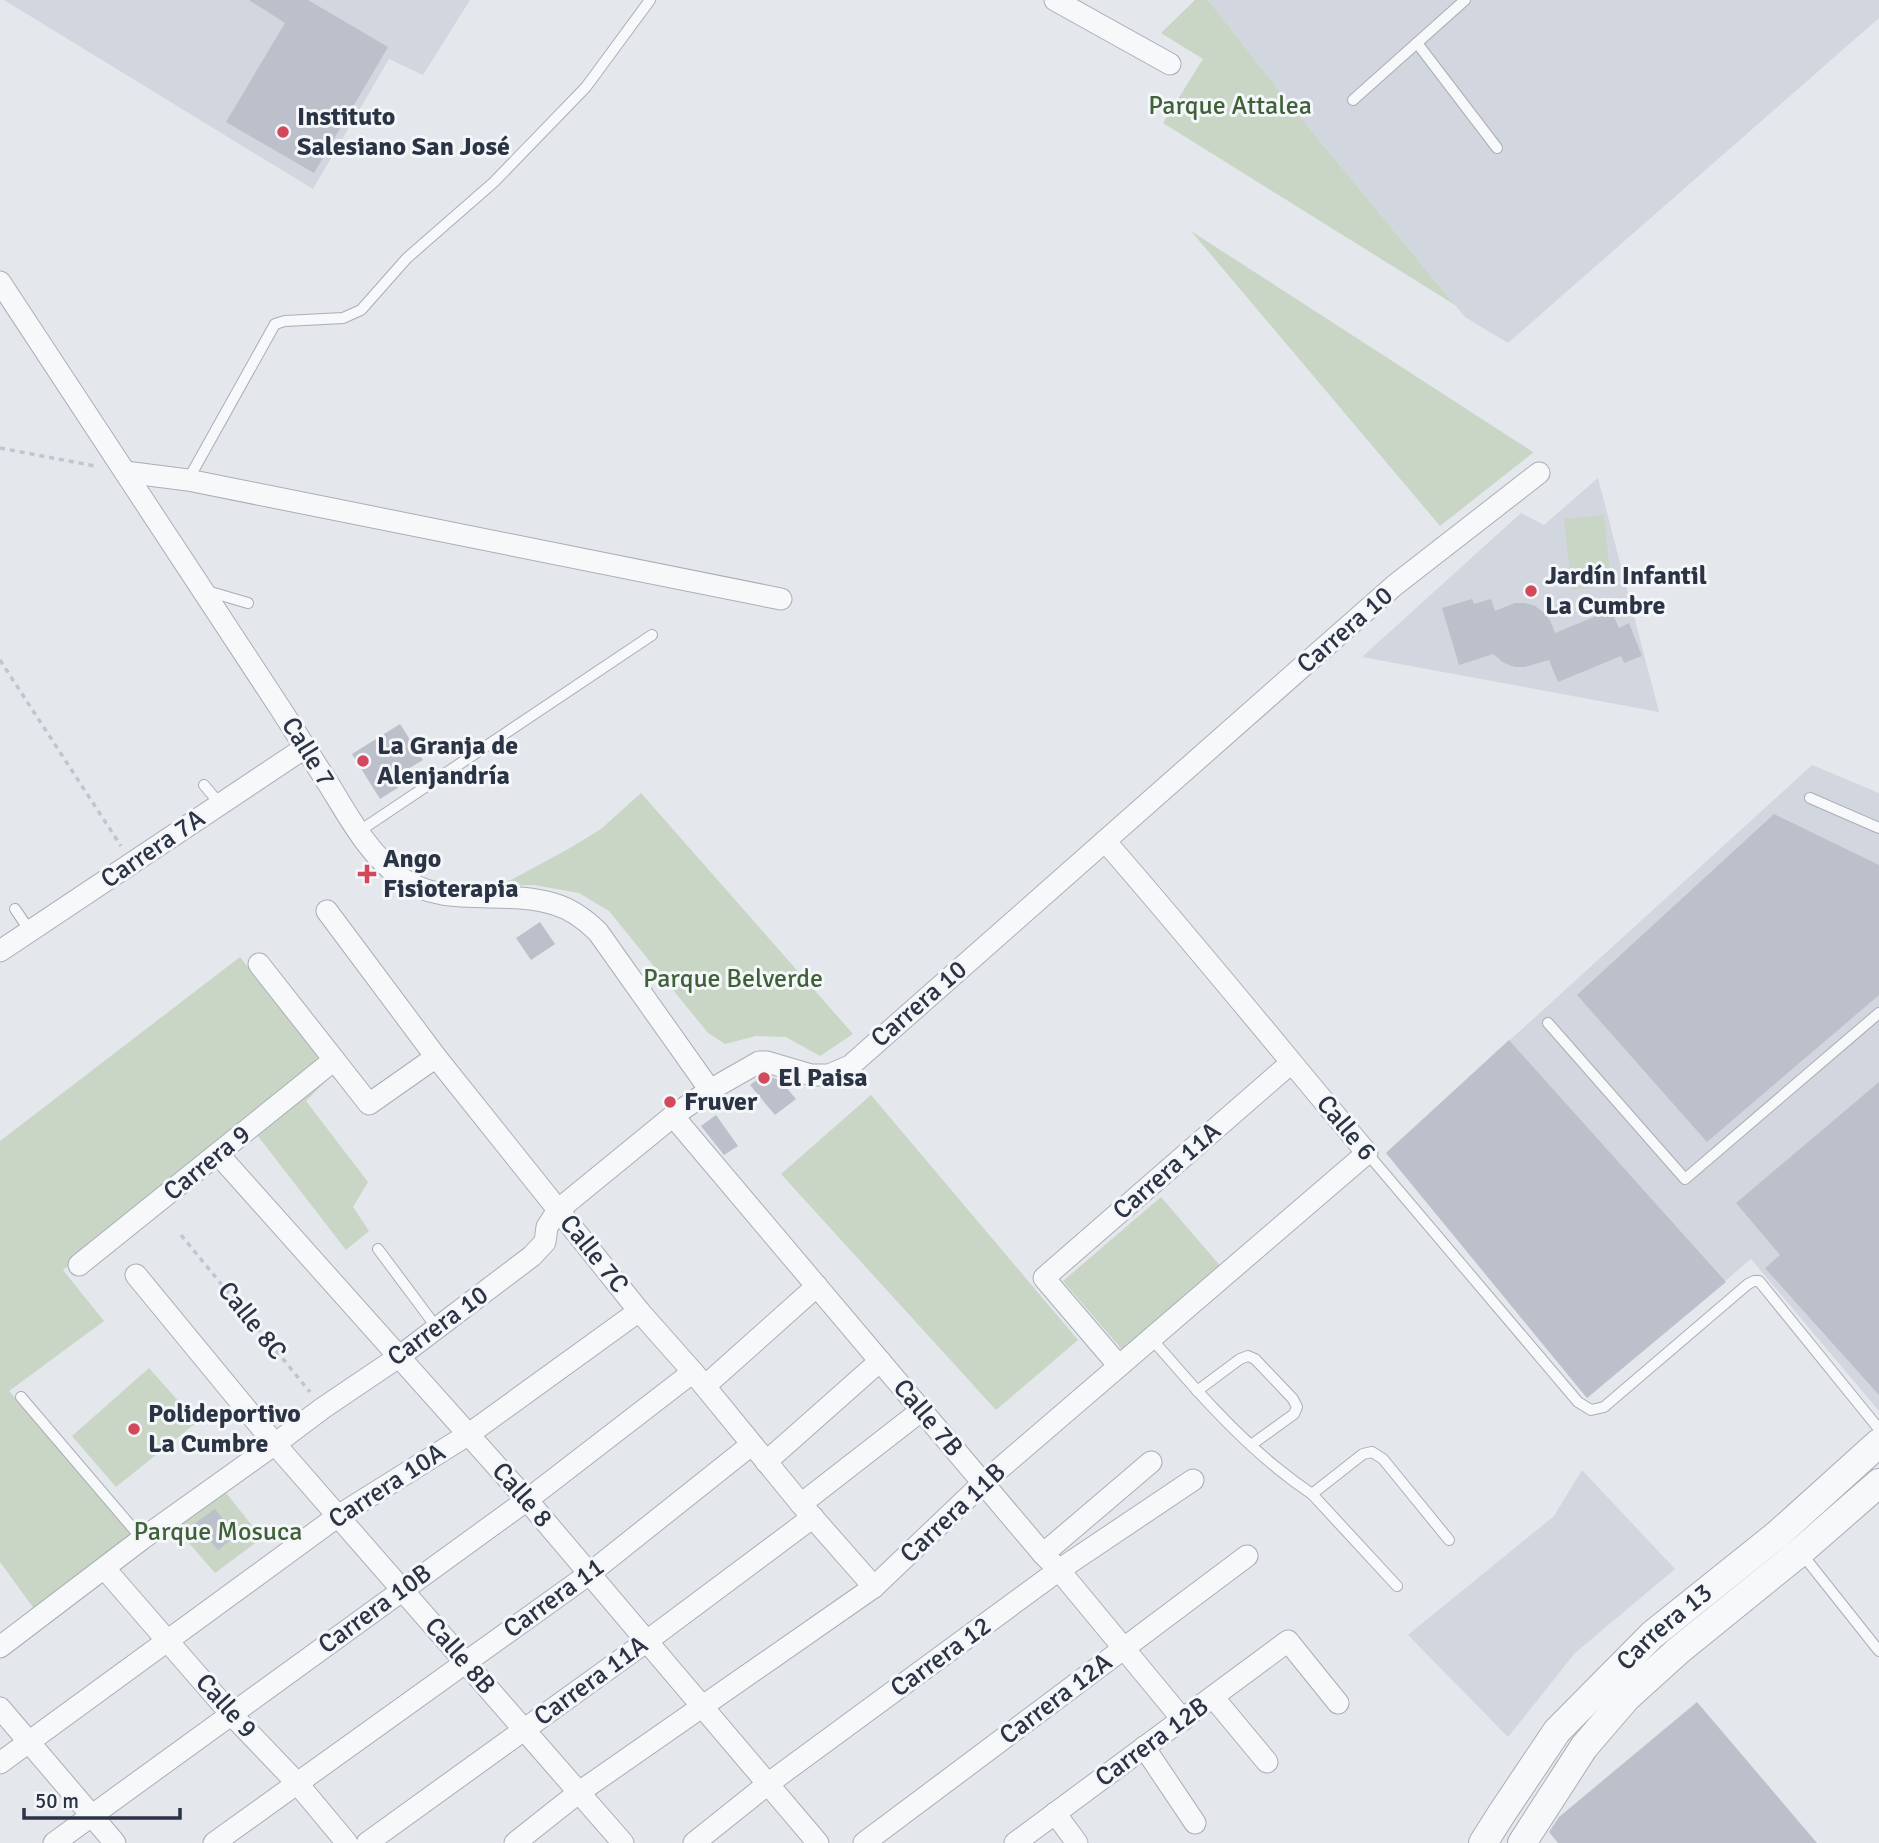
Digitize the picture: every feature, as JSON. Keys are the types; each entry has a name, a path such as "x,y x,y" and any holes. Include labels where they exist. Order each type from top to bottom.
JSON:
{"street":[{"path":"1055,0 1170,64"},
{"name":"Calle 7","path":"0,282 306,747 358,832 385,864 414,885 434,892 534,900 571,911 588,922 598,932 710,1090"},
{"path":"125,472 188,480 781,599"},
{"name":"Carrera 10","path":"0,1647 142,1539 323,1408 400,1356 533,1256 545,1242 547,1227 558,1210 673,1116 710,1090 760,1062 811,1075 829,1075 850,1066 1395,585 1539,473"},
{"name":"Carrera 7A","path":"0,951 306,747"},
{"name":"Calle 6","path":"1105,841 1367,1153"},
{"name":"Calle 7C","path":"327,911 436,1057 639,1311 874,1587"},
{"path":"259,964 369,1104 436,1057"},
{"name":"Carrera 9","path":"79,1265 334,1060"},
{"name":"Carrera 11A","path":"1119,1366 1044,1278 1291,1063"},
{"name":"Calle 7B","path":"673,1116 1183,1720"},
{"name":"Carrera 11B","path":"515,1843 578,1793 874,1587 983,1483 1367,1153"},
{"name":"Calle 8","path":"218,1154 527,1500 818,1843"},
{"name":"Calle 8B","path":"136,1275 275,1444 623,1843"},
{"name":"Carrera 10B","path":"54,1843 527,1500 699,1379 817,1286"},
{"name":"Carrera 10A","path":"0,1763 338,1516 469,1434 639,1311"},
{"path":"766,1462 880,1361"},
{"name":"Carrera 11A","path":"368,1843 647,1641 807,1511 922,1410"},
{"name":"Carrera 13","path":"1483,1843 1557,1731 1652,1635 1778,1534 1879,1443"},
{"name":"Carrera 11","path":"214,1843 589,1574 751,1445"},
{"path":"1043,1554 1151,1462"},
{"name":"Carrera 12","path":"694,1843 769,1783 1059,1570 1193,1480"},
{"name":"Carrera 13","path":"1522,1843 1584,1747 1627,1698 1679,1650 1800,1552 1879,1483"},
{"name":"Carrera 12A","path":"864,1843 1247,1556"},
{"name":"Calle 9","path":"105,1569 231,1714 297,1783 347,1843"},
{"name":"Carrera 12B","path":"1015,1843 1288,1641 1338,1703"},
{"path":"1213,1697 1267,1762"},
{"path":"0,1708 116,1843"},
{"path":"1144,1747 1195,1823"},
{"path":"1055,1813 1077,1843"}],"lane":[{"path":"188,480 275,324 285,321 344,318 361,310 407,258 494,181 586,87 650,0"},
{"path":"1353,100 1465,0"},
{"path":"1417,43 1497,148"},
{"path":"202,590 248,603"},
{"path":"358,832 652,635"},
{"path":"204,785 220,804"},
{"path":"1810,798 1879,828"},
{"path":"15,909 30,931"},
{"path":"1548,1023 1685,1179 1879,1013"},
{"name":"Calle 6","path":"1367,1153 1578,1402 1591,1410 1604,1407 1754,1280 1759,1281 1879,1429"},
{"path":"378,1249 437,1328"},
{"path":"1151,1338 1197,1391 1251,1445 1276,1468 1312,1494 1397,1587"},
{"path":"1197,1391 1240,1359 1248,1356 1255,1359 1293,1399 1297,1408 1294,1414 1251,1445"},
{"path":"21,1397 142,1539"},
{"path":"1312,1494 1363,1454 1372,1452 1384,1459 1450,1540"},
{"path":"1800,1552 1879,1651"}],"path":[{"path":"0,448 125,472"},
{"path":"0,660 133,863"},
{"name":"Calle 8C","path":"181,1235 323,1408"}],"shaded area":[{"name":"Instituto Salesiano San José","path":"4,0 470,0 423,75 389,59 313,189"},
{"path":"1208,0 1879,0 1879,18 1508,343 1465,317 1296,112"},
{"name":"Jardín Infantil La Cumbre","path":"1598,478 1659,712 1362,657 1521,513 1544,525"},
{"path":"1812,765 1879,793 1879,1411 1751,1259 1587,1398 1386,1153"},
{"path":"1582,1470 1675,1569 1575,1653 1508,1737 1408,1635 1554,1516"}],"green space":[{"name":"Parque Attalea","path":"1195,0 1208,0 1455,305 1163,123 1203,59 1161,33"},
{"path":"1191,231 1533,452 1534,452 1440,526"},
{"path":"1604,515 1611,585 1572,590 1564,519"},
{"name":"Parque Belverde","path":"641,793 853,1034 820,1056 786,1037 756,1036 725,1044 708,1033 609,911 579,893 534,885 482,887 511,880 570,848 601,829"},
{"path":"240,957 333,1074 306,1101 368,1182 353,1207 369,1231 346,1250 247,1122 63,1270 104,1321 9,1391 135,1534 35,1610 0,1562 0,1141"},
{"path":"871,1095 1078,1340 996,1410 781,1174"},
{"path":"1161,1197 1222,1268 1124,1352 1063,1281"},
{"name":"Polideportivo La Cumbre","path":"149,1368 197,1422 116,1487 72,1436"},
{"name":"Parque Mosuca","path":"219,1484 262,1538 215,1573 169,1520"}],"building":[{"path":"249,0 308,0 388,47 314,173 226,122 285,23"},
{"path":"1472,599 1474,604 1491,599 1495,611 1515,603 1535,606 1550,620 1555,633 1611,610 1619,628 1629,623 1642,656 1624,663 1621,656 1558,682 1549,660 1515,667 1504,663 1493,654 1459,665 1442,608"},
{"path":"400,724 423,760 401,773 407,782 380,799 352,754"},
{"path":"1774,814 1879,865 1879,995 1707,1142 1577,995"},
{"path":"540,922 555,944 531,960 516,938"},
{"path":"1509,1040 1726,1282 1587,1398 1386,1153"},
{"path":"763,1075 780,1080 796,1099 775,1115 750,1085"},
{"path":"1879,1082 1879,1395 1765,1268 1780,1255 1736,1203"},
{"path":"716,1115 738,1146 724,1155 701,1126"},
{"path":"215,1509 236,1536 218,1550 195,1523"},
{"path":"1697,1702 1817,1843 1558,1843 1549,1832 1559,1817"}],"place":[{"name":"Instituto Salesiano San José","path":"283,132"},
{"name":"Jardín Infantil La Cumbre","path":"1531,591"},
{"name":"La Granja de Alenjandría","path":"363,761"},
{"name":"Ango Fisioterapia","path":"367,874"},
{"name":"El Paisa","path":"764,1078"},
{"name":"Fruver","path":"670,1102"},
{"name":"Polideportivo La Cumbre","path":"134,1429"}]}
